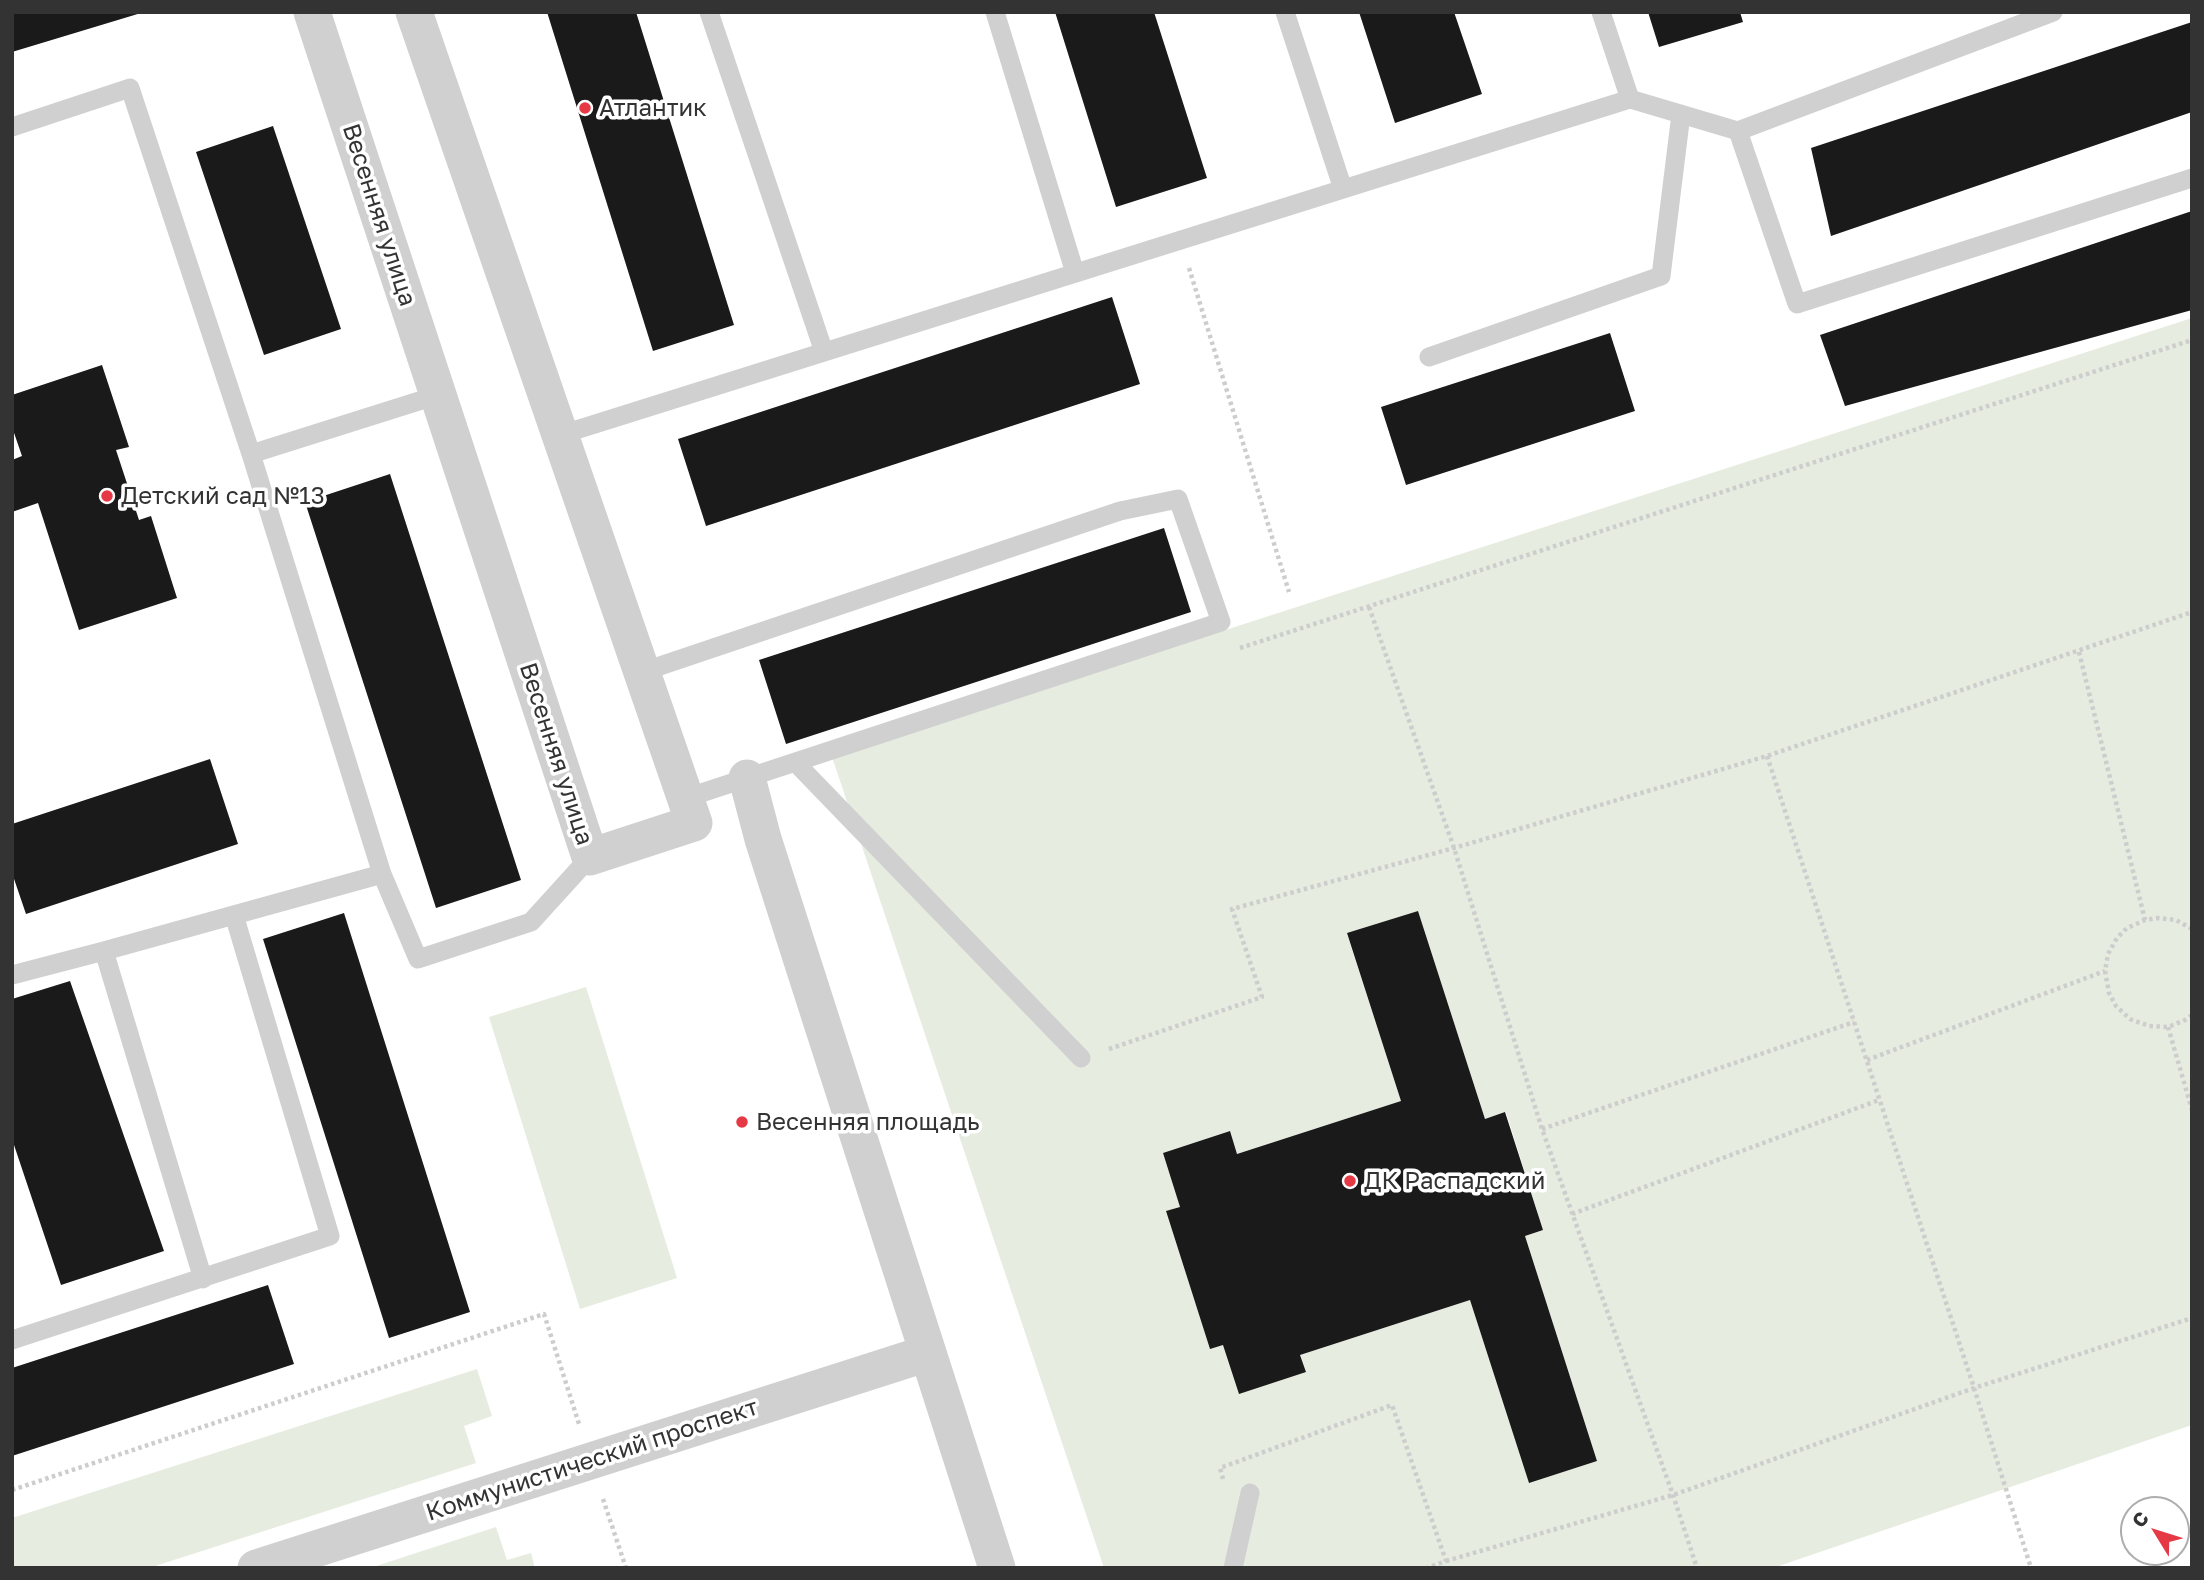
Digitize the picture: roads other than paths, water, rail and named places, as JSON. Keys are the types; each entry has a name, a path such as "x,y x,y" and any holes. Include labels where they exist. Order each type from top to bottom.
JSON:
{"street":[{"name":"Весенняя улица","path":"312,12 590,857 694,823 414,12"},
{"path":"747,778 763,839 997,1568"},
{"name":"Коммунистический проспект","path":"256,1568 928,1353"}],"lane":[{"path":"709,12 824,352"},
{"path":"995,12 1075,273"},
{"path":"1285,12 1343,190"},
{"path":"1601,12 1630,99"},
{"path":"560,435 1630,99 1738,131 2053,12"},
{"path":"12,127 130,88 251,454 382,874 418,959 531,922 590,857"},
{"path":"1429,357 1661,276 1681,114"},
{"path":"1738,131 1797,304 2192,177"},
{"path":"251,454 438,395"},
{"path":"642,672 1119,511 1178,499 1222,622 686,798"},
{"path":"795,762 1081,1058"},
{"path":"12,975 382,874"},
{"path":"12,1340 330,1236 234,915"},
{"path":"104,951 203,1279"},
{"path":"1233,1568 1250,1493"}],"place":[{"name":"Атлантик","path":"585,108"},
{"name":"Детский сад №13","path":"107,496"},
{"name":"Весенняя площадь","path":"742,1122"},
{"name":"ДК Распадский","path":"1350,1181"}]}
